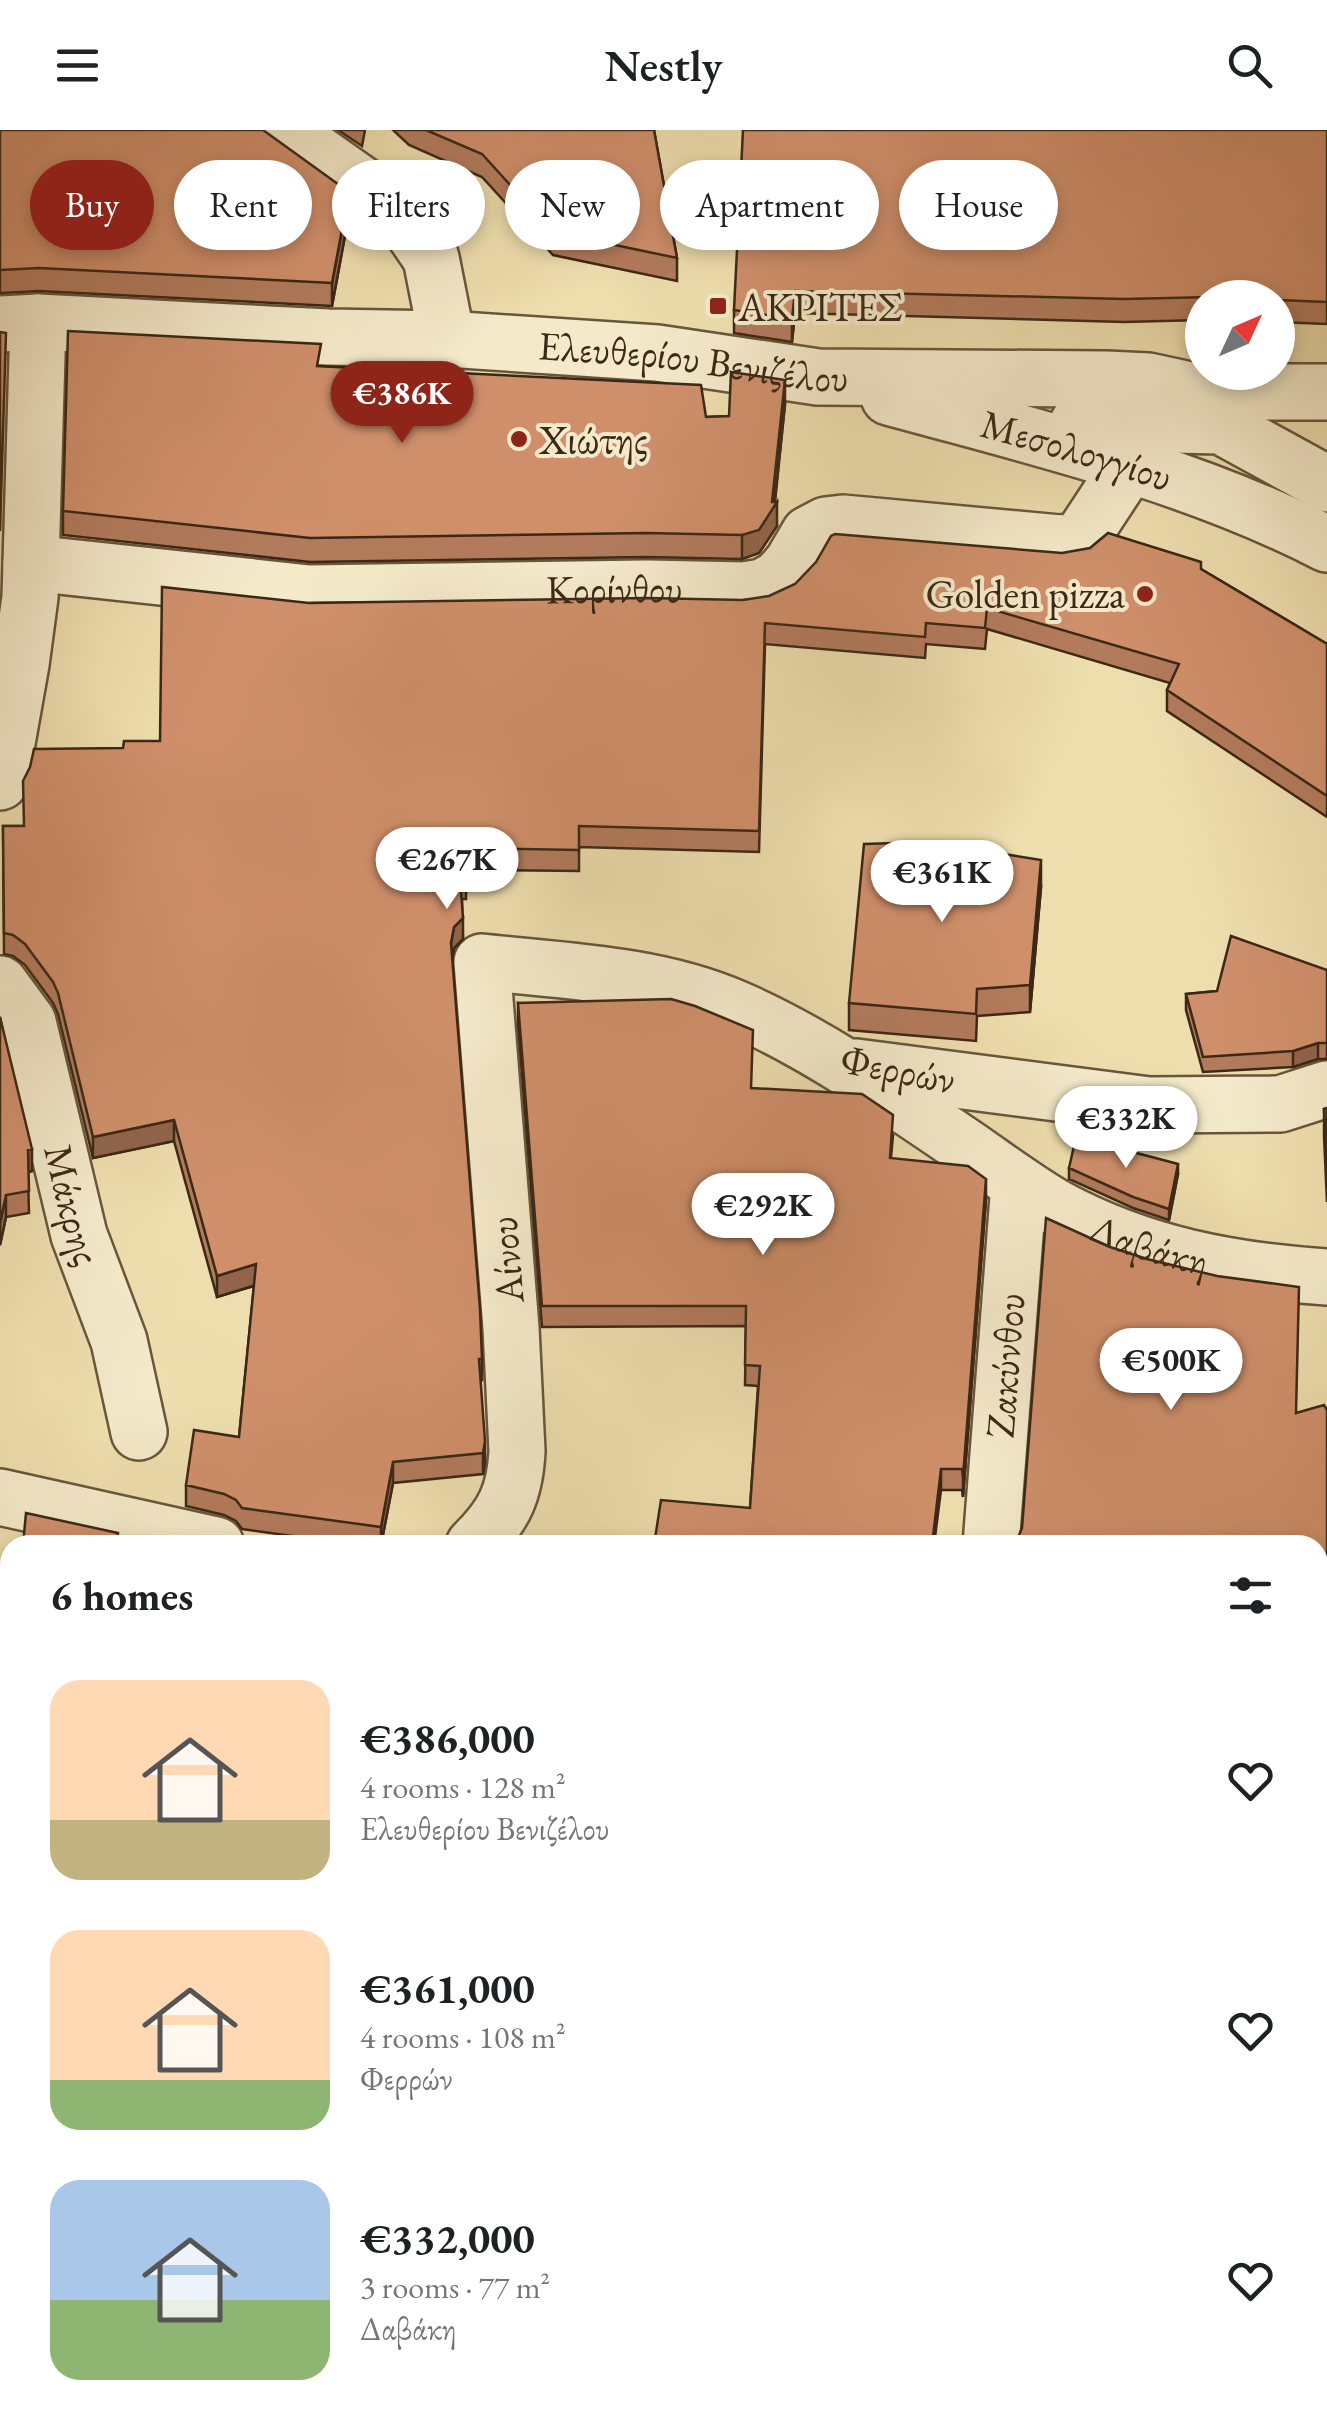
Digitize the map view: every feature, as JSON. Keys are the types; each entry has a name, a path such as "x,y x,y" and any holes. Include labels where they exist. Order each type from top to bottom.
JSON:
{"street":[{"path":"284,130 398,211 431,258 447,339"},
{"path":"0,782 30,597 19,323"},
{"name":"Ελευθερίου Βενιζέλου","path":"19,323 447,339 657,354 818,377 1106,378 1199,392 1327,392"},
{"name":"Μεσολογγίου","path":"818,377 1130,464 1220,496 1327,544"},
{"path":"1199,392 1327,452"},
{"path":"1327,484 1221,426 1078,423 1210,454 1327,515"},
{"name":"Κορίνθου","path":"31,564 309,593 744,590 763,587 779,578 809,534 843,522 1074,542 1082,538 1130,464"},
{"name":"Φερρών","path":"482,962 692,991 762,1020 838,1064 1149,1104 1304,1096"},
{"name":"Αίνου","path":"482,962 512,1328 517,1451 511,1495 483,1535"},
{"name":"Μάκρης","path":"0,984 28,1022 79,1235 119,1341 139,1432"},
{"name":"Δαβάκη","path":"838,1064 1056,1208 1144,1246 1226,1267 1327,1278"},
{"name":"Ζακύνθου","path":"992,1535 1020,1184"},
{"path":"0,1496 172,1535"}],"building":[{"path":"0,130 263,130 305,160 174,160 174,250 312,250 312,165 332,180 332,250 338,250 332,283 39,268 0,270"},
{"path":"426,130 654,130 660,163 660,250 676,250 677,258 639,250 640,160 505,160 505,179 482,154"},
{"path":"743,130 1327,130 1327,302 1295,301 1295,280 1185,280 1185,298 795,291 792,319 734,310 737,250 879,250 879,160 742,160"},
{"path":"68,331 321,344 317,366 701,385 706,417 729,416 731,372 785,380 772,502 777,502 759,530 742,535 310,538 63,511"},
{"path":"0,332 6,333 0,531"},
{"path":"1108,533 1201,562 1201,569 1327,644 1327,796 1167,690 1179,664 987,608 985,628 926,623 925,637 765,623 759,831 579,826 579,850 466,848 466,878 460,878 463,918 454,927 451,943 480,1309 483,1453 393,1462 381,1527 242,1508 224,1494 186,1485 194,1430 239,1437 256,1264 217,1276 174,1120 93,1137 58,993 25,944 4,933 3,826 24,826 23,781 34,749 123,748 124,741 160,741 162,587 309,603 743,600 769,596 795,584 835,534 1062,553 1090,548"},
{"path":"930,842 1041,860 1030,985 977,989 976,1014 849,1003 864,844"},
{"path":"1231,936 1327,970 1327,1043 1293,1051 1203,1057 1186,994 1217,991"},
{"path":"671,999 695,1006 753,1030 751,1088 862,1094 893,1115 890,1158 968,1166 986,1179 963,1477 962,1469 941,1469 933,1535 656,1535 661,1500 750,1508 760,1366 745,1365 746,1306 542,1306 518,1003"},
{"path":"0,1017 32,1149 28,1150 29,1191 6,1195 0,1223"},
{"path":"1327,1108 1327,1175 1324,1109"},
{"path":"1076,1137 1178,1164 1169,1209 1069,1168"},
{"path":"1046,1218 1147,1259 1217,1276 1299,1287 1296,1413 1324,1405 1327,1410 1327,1535 1019,1535"},
{"path":"26,1513 118,1533 118,1535 24,1535"}],"place":[{"name":"ΑΚΡΙΤΕΣ","path":"718,306"},
{"name":"Χιώτης","path":"519,439"},
{"name":"Golden pizza","path":"1145,594"}]}
